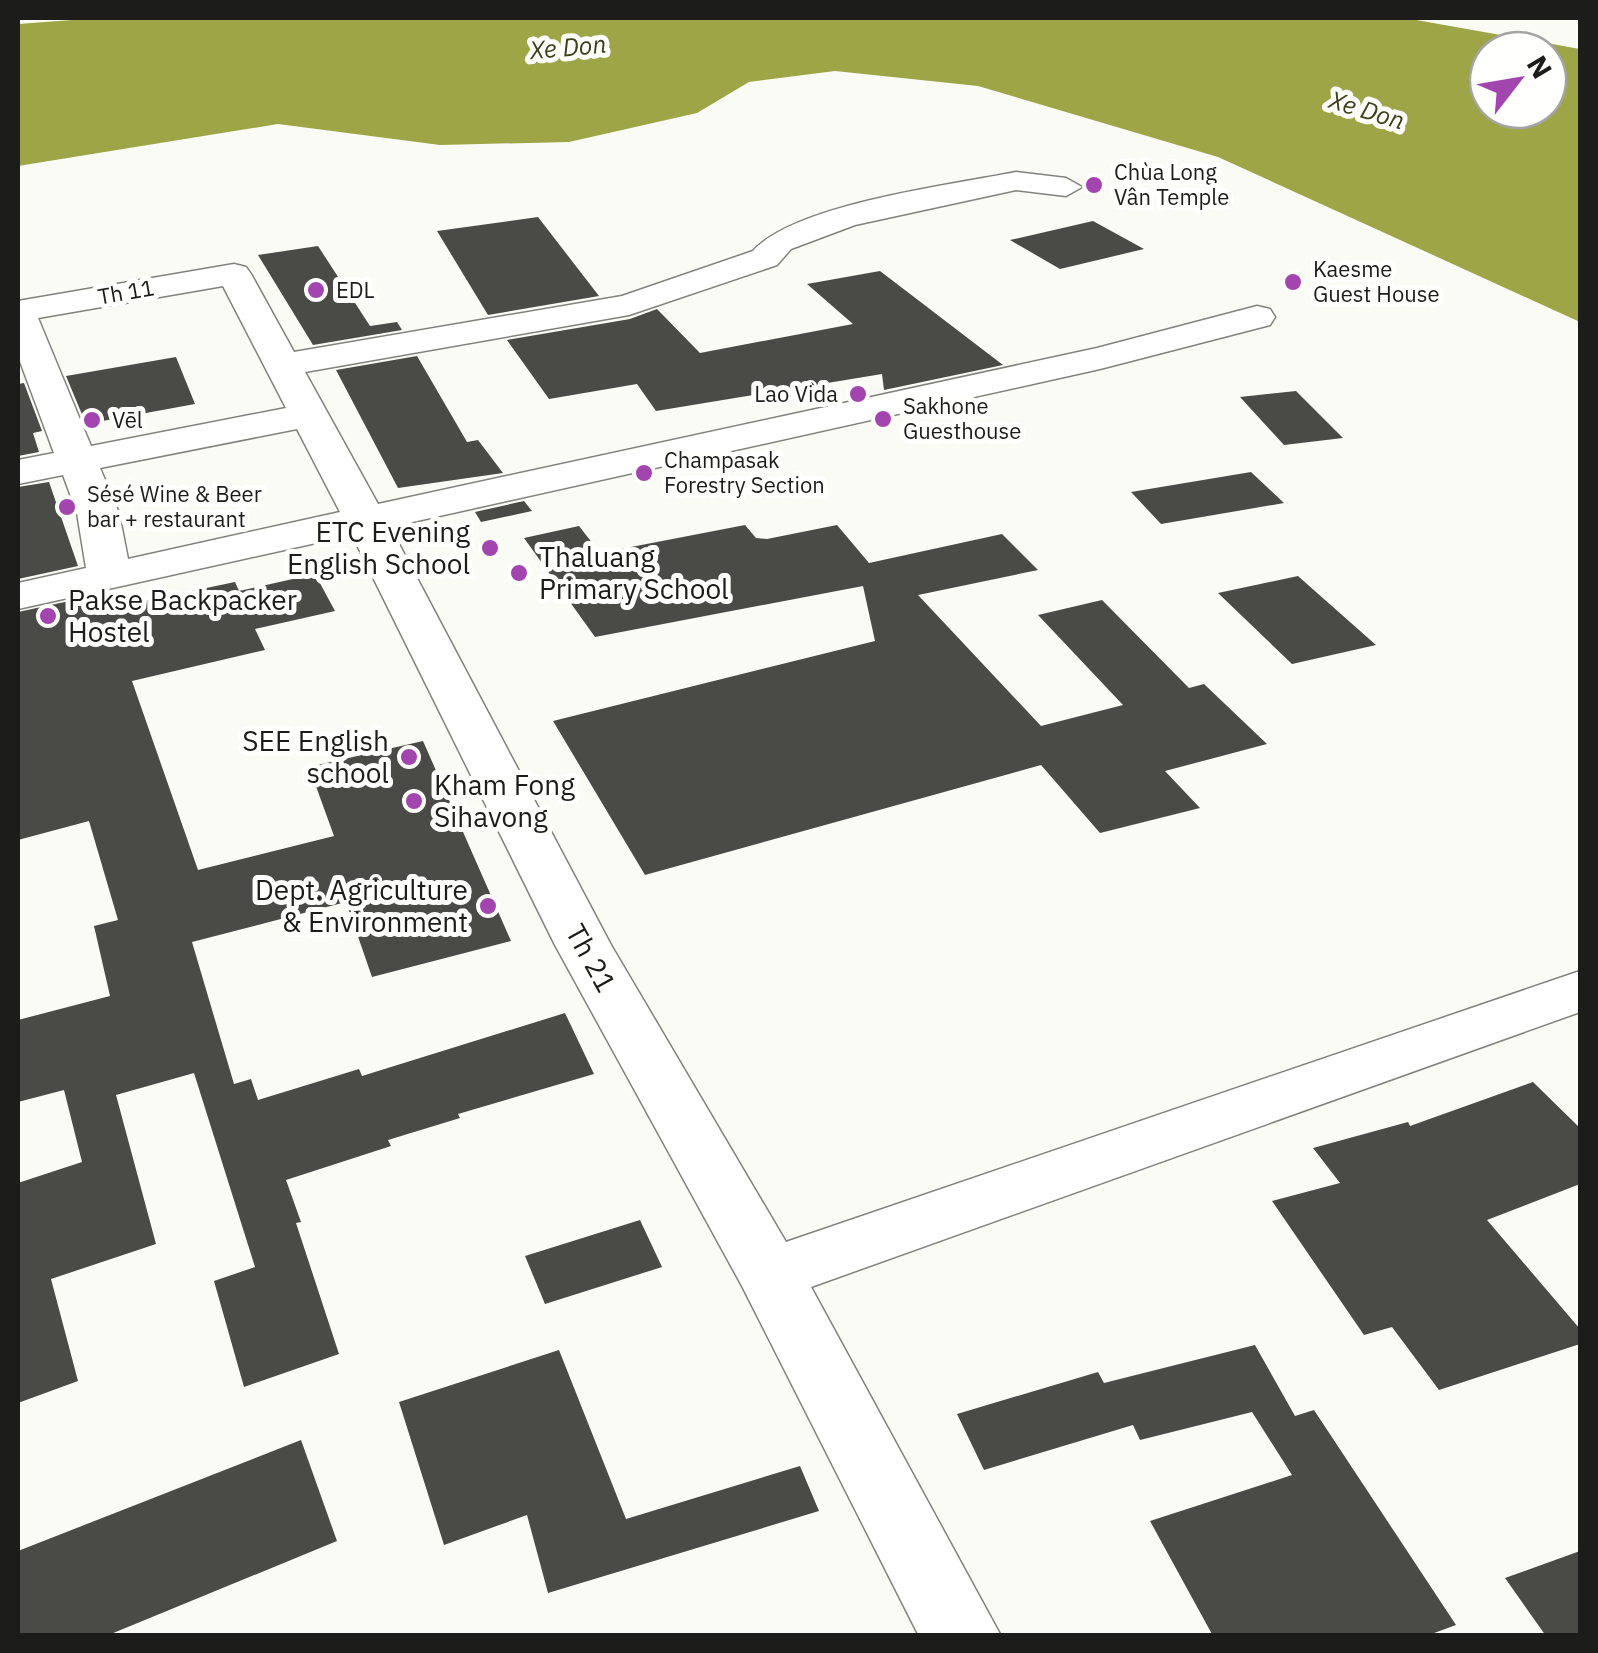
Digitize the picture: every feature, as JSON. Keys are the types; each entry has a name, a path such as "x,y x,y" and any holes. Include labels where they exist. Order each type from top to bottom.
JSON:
{"street":[{"path":"282,364 629,305 765,258 779,242 846,217 1016,181 1066,187"},
{"name":"Th 21","path":"234,274 583,944 770,1274 960,1636"},
{"name":"Th 11","path":"18,311 234,274"},
{"path":"18,311 98,513 109,575"},
{"path":"18,596 1100,358 1258,317"},
{"path":"18,472 306,416"},
{"path":"770,1274 1580,991"}],"water":[{"name":"Xe Don","path":"99,18 1405,18 1473,30 1468,30 1468,130 1568,130 1568,47 1580,49 1580,322 1218,157 978,86 835,71 749,82 697,113 569,142 440,145 278,124 18,166 18,24"}],"building":[{"path":"538,217 599,296 488,315 437,231"},
{"path":"1093,221 1144,249 1060,269 1010,240"},
{"path":"318,246 370,326 397,322 402,330 313,345 258,255"},
{"path":"880,271 1003,365 884,390 882,374 656,411 637,384 549,399 507,340 630,319 657,309 700,353 853,324 807,284"},
{"path":"417,356 467,442 478,440 503,473 398,488 336,370"},
{"path":"176,357 195,404 86,424 66,376"},
{"path":"24,383 42,431 33,433 39,452 18,456 18,384"},
{"path":"1296,391 1343,438 1284,445 1240,397"},
{"path":"1251,472 1284,503 1161,524 1131,492"},
{"path":"49,482 78,566 18,579 18,487"},
{"path":"524,501 532,511 481,522 475,512"},
{"path":"745,525 756,538 767,539 837,525 869,563 1002,534 1038,570 918,595 1041,726 1123,705 1038,615 1102,600 1189,688 1204,684 1267,744 1165,771 1200,808 1100,833 1041,765 645,875 553,721 875,641 863,586 595,637 524,538 579,526 600,553"},
{"path":"315,574 335,611 255,629 265,650 132,681 198,870 334,836 309,767 423,741 511,941 372,977 346,902 192,942 234,1084 251,1079 258,1100 359,1069 362,1076 565,1013 594,1074 458,1114 460,1118 388,1140 391,1146 286,1180 339,1354 244,1387 214,1281 255,1267 194,1073 116,1095 156,1244 51,1279 78,1381 18,1403 18,1183 82,1162 64,1090 18,1102 18,1020 110,996 94,926 118,920 89,821 18,840 18,612 88,597 90,603 98,601 101,610 235,582 239,591"},
{"path":"1298,576 1376,645 1292,664 1218,593"},
{"path":"1533,1082 1580,1128 1580,1184 1487,1220 1580,1329 1580,1344 1439,1390 1392,1327 1364,1335 1272,1201 1340,1183 1313,1148 1408,1122 1410,1126"},
{"path":"640,1220 662,1267 545,1304 525,1256"},
{"path":"1255,1345 1295,1416 1314,1410 1456,1625 1426,1636 1213,1636 1150,1521 1292,1475 1252,1412 1140,1440 1133,1425 984,1470 957,1414 1098,1372 1104,1383"},
{"path":"559,1350 626,1519 800,1466 819,1511 548,1593 527,1515 444,1545 399,1402"},
{"path":"301,1440 337,1541 106,1636 18,1636 18,1551"},
{"path":"1580,1551 1580,1636 1546,1636 1505,1578"}],"place":[{"name":"Chùa Long Vân Temple","path":"1094,185"},
{"name":"Kaesme Guest House","path":"1293,282"},
{"name":"EDL","path":"316,290"},
{"name":"Lao Vida","path":"858,394"},
{"name":"Sakhone Guesthouse","path":"883,419"},
{"name":"Vēl","path":"92,420"},
{"name":"Champasak Forestry Section","path":"644,473"},
{"name":"Sésé Wine & Beer bar + restaurant","path":"67,507"},
{"name":"ETC Evening English School","path":"490,548"},
{"name":"Thaluang Primary School","path":"519,573"},
{"name":"Pakse Backpacker Hostel","path":"48,616"},
{"name":"SEE English school","path":"409,757"},
{"name":"Kham Fong Sihavong","path":"414,801"},
{"name":"Dept. Agriculture & Environment","path":"488,906"}]}
